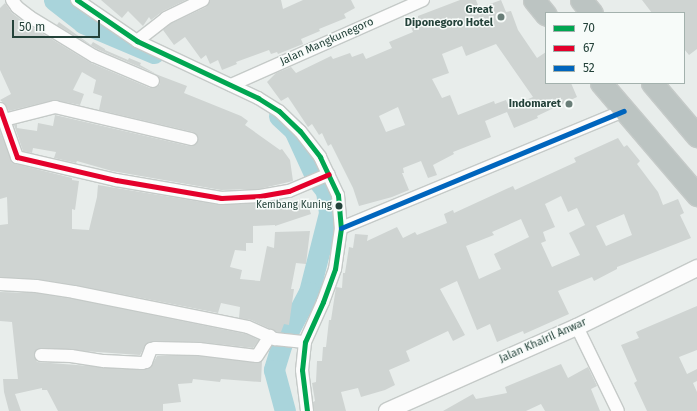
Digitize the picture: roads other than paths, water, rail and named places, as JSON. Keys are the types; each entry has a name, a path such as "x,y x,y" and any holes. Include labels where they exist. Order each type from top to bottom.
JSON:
{"highway":[{"path":"534,0 545,14"},
{"path":"602,84 697,195"},
{"path":"653,84 697,136"}],"street":[{"path":"12,0 17,7 30,17 94,56 154,81"},
{"path":"77,0 137,41 258,98 279,111 300,131 320,157 326,176 338,195 341,228 335,269 323,302 305,342 302,370 307,411"},
{"path":"137,41 166,18 203,0"},
{"name":"Jalan Mangkunegoro","path":"231,85 423,0"},
{"path":"4,120 55,107 191,138"},
{"path":"0,109 17,157 116,180 221,198 260,196 289,191 326,176"},
{"path":"341,228 624,111"},
{"name":"Jalan Khairil Anwar","path":"387,411 577,327 697,268"},
{"path":"0,284 36,286 99,296 248,327 273,337 305,342"},
{"path":"577,327 618,411"},
{"path":"41,355 71,356 104,361 142,363 146,362 151,349 155,348 199,349 258,356 273,337"}],"waterway":[{"path":"54,0 83,23 154,53"},
{"path":"279,116 294,130 316,178 326,191 329,213 309,292 282,343 274,370 285,411"}],"place":[{"name":"Great Diponegoro Hotel","path":"501,17"},
{"name":"Indomaret","path":"569,104"},
{"name":"Kembang Kuning","path":"339,206"}]}
